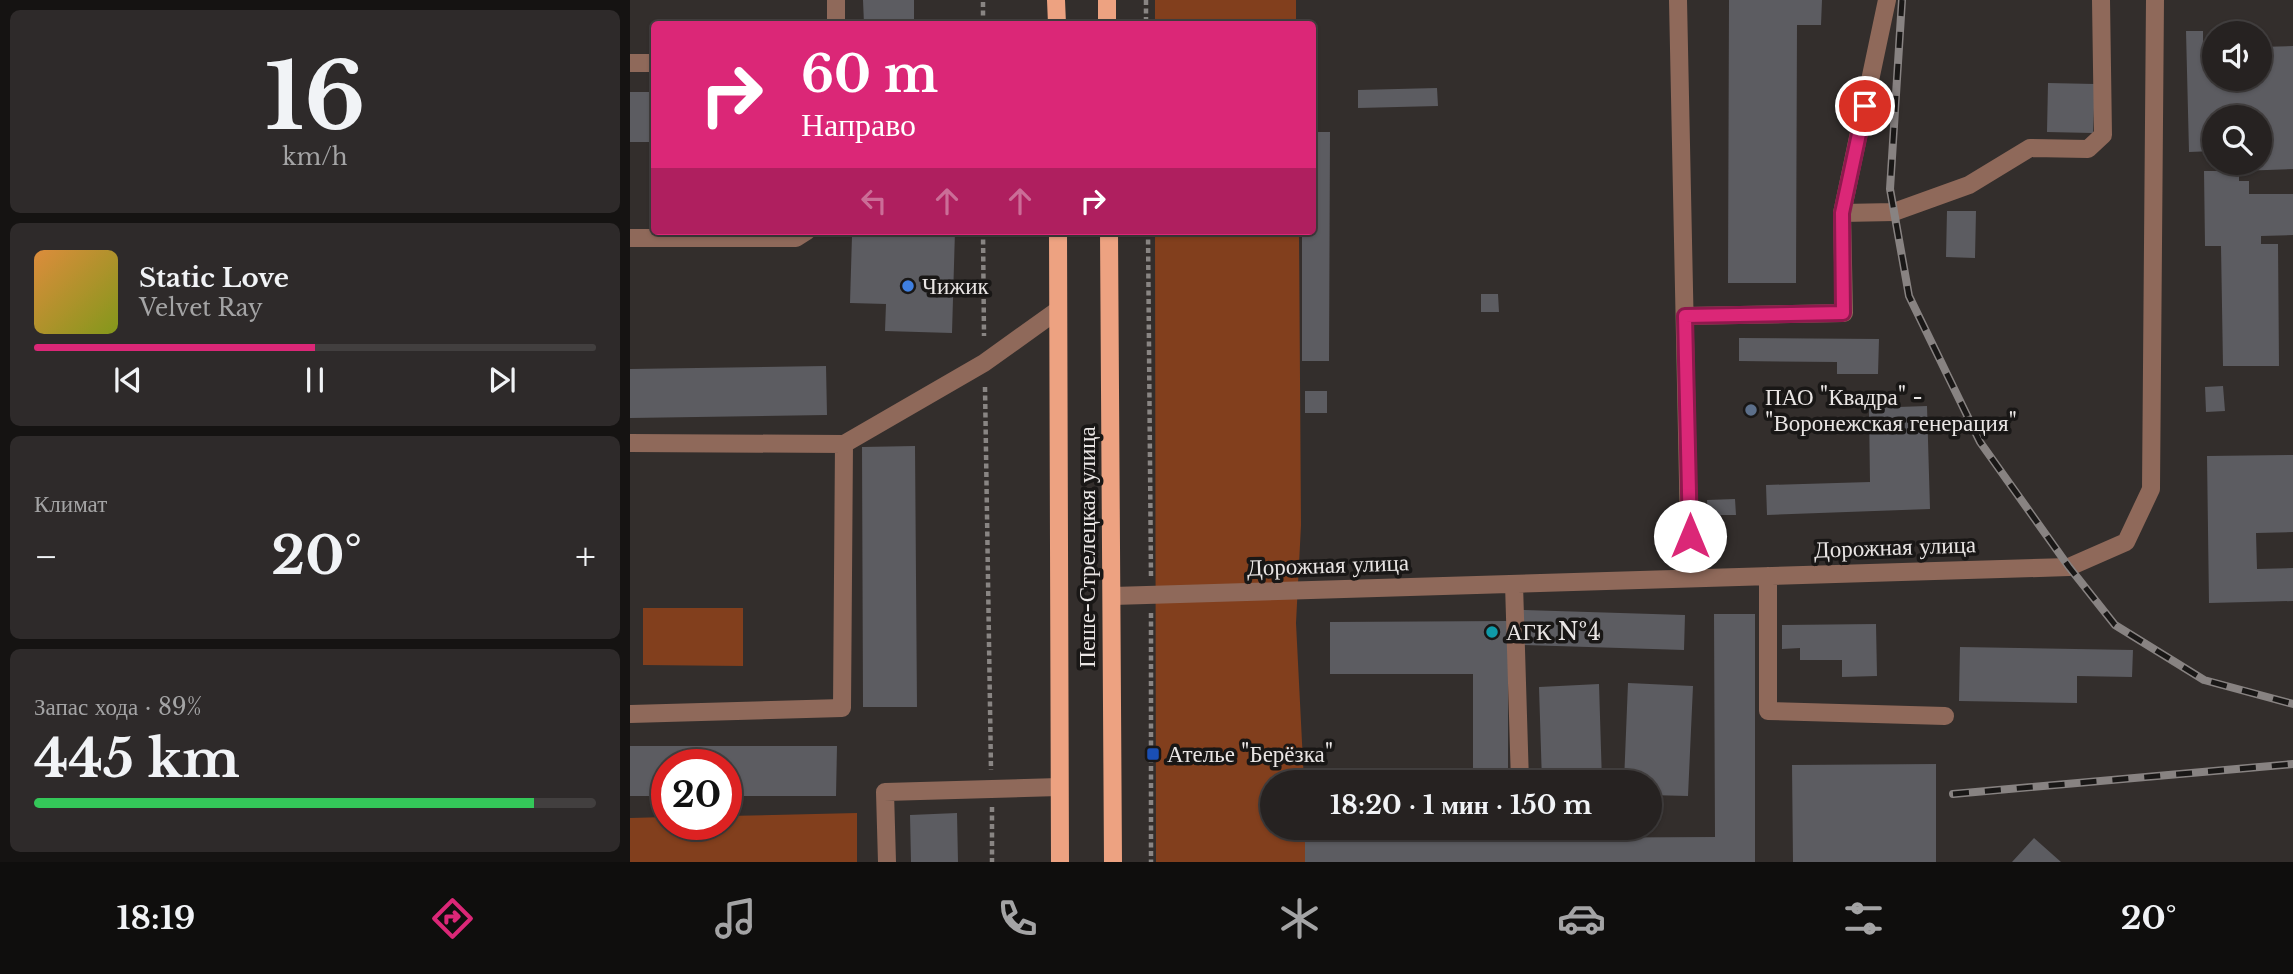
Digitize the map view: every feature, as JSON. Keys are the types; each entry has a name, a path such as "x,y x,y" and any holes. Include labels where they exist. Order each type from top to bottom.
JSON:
{"main road":[{"path":"1056,0 1056,21"},
{"path":"1107,0 1107,21"},
{"name":"Пеше-Стрелецкая улица","path":"1058,235 1060,862"},
{"name":"Пеше-Стрелецкая улица","path":"1109,235 1113,862"}],"street":[{"path":"836,0 836,21"},
{"path":"1678,0 1690,578"},
{"path":"1685,316 1843,313 1842,213 1887,0"},
{"path":"1842,213 1894,212 1969,185 2030,148 2088,149 2104,135 2101,0"},
{"name":"Дорожная улица","path":"1112,596 2069,567 2126,542 2151,489 2155,0"},
{"path":"630,63 651,63"},
{"path":"630,238 796,238 801,235"},
{"path":"630,443 844,444 984,363 1058,310"},
{"path":"630,714 842,708 844,444"},
{"path":"1768,576 1768,711 1945,716"},
{"path":"1514,584 1520,770"},
{"path":"887,862 885,792 1059,787"}],"path":[{"path":"983,0 983,21"},
{"path":"1146,0 1146,21"},
{"path":"983,235 992,862"},
{"path":"1148,235 1152,862"}],"shaded area":[{"path":"1155,0 1296,0 1296,21 1155,21"},
{"path":"1155,235 1299,235 1301,525 1296,623 1303,770 1260,770 1260,840 1305,840 1305,862 1156,862"},
{"path":"643,608 743,608 743,666 643,665"},
{"path":"857,813 857,862 630,862 630,818 651,817 651,840 742,840 742,816"}],"building":[{"path":"863,0 914,0 914,21 864,21"},
{"path":"1729,0 1822,0 1821,25 1797,25 1796,283 1728,283"},
{"path":"2186,31 2202,31 2202,91 2272,91 2272,47 2293,46 2293,169 2272,170 2272,105 2202,105 2202,151 2189,152"},
{"path":"2048,83 2095,84 2093,133 2047,132"},
{"path":"1437,88 1438,106 1358,108 1358,90"},
{"path":"630,92 651,92 651,142 630,142"},
{"path":"1316,132 1330,132 1329,361 1302,361 1302,235 1316,235"},
{"path":"2204,175 2239,175 2239,181 2249,181 2249,194 2293,194 2293,235 2261,236 2261,244 2278,244 2279,366 2223,366 2221,246 2205,246"},
{"path":"1947,211 1976,211 1975,258 1946,257"},
{"path":"955,235 952,333 885,331 886,304 850,303 852,236"},
{"path":"1481,294 1498,294 1499,312 1481,312"},
{"path":"1739,338 1879,339 1878,374 1837,374 1837,362 1739,361"},
{"path":"826,366 827,415 630,418 630,369"},
{"path":"2223,386 2225,411 2206,412 2205,387"},
{"path":"1305,391 1327,391 1327,413 1305,413"},
{"path":"1927,406 1930,509 1767,515 1766,485 1870,482 1869,408"},
{"path":"915,446 917,707 863,707 862,447"},
{"path":"2293,455 2293,532 2256,533 2257,569 2293,568 2293,601 2209,603 2207,456"},
{"path":"1735,499 1736,515 1708,515 1707,500"},
{"path":"1523,610 1685,615 1684,650 1522,645"},
{"path":"1714,614 1755,614 1755,862 1305,862 1305,840 1662,840 1662,837 1715,837"},
{"path":"1508,621 1508,770 1473,770 1473,674 1330,674 1330,622"},
{"path":"1876,624 1877,676 1842,677 1842,660 1800,660 1800,648 1782,649 1782,625"},
{"path":"1960,647 2133,650 2132,677 2077,676 2077,703 1959,701"},
{"path":"1628,683 1693,686 1688,796 1662,795 1662,770 1624,770"},
{"path":"1599,684 1602,770 1542,770 1539,687"},
{"path":"630,746 837,746 836,796 742,796 742,749 651,749 651,796 630,796"},
{"path":"1936,764 1936,862 1793,862 1792,765"},
{"path":"957,813 958,862 911,862 910,815"},
{"path":"2034,838 2061,862 2012,862"}],"railway":[{"path":"1902,0 1890,189 1909,296 1980,442 2069,567 2115,625 2204,680 2293,704"},
{"path":"1953,794 2293,764"}],"place":[{"name":"Чижик","path":"908,286"},
{"name":"ПАО \"Квадра\" - \"Воронежская генерация\"","path":"1751,410"},
{"name":"АГК №4","path":"1492,632"},
{"name":"Ателье \"Берёзка\"","path":"1153,754"}],"route":[{"path":"1690,536 1685,316 1843,313 1842,213 1865,106"}]}
